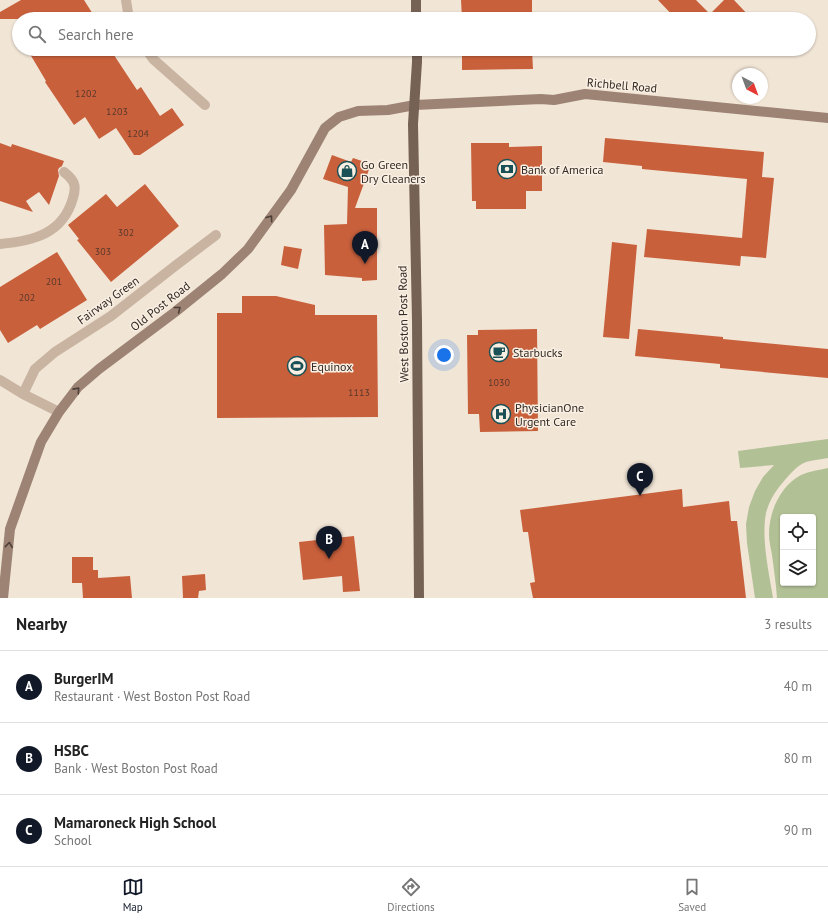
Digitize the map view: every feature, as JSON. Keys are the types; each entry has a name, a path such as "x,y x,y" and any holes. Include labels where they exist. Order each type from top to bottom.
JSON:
{"main road":[{"path":"416,0 416,12"},
{"name":"West Boston Post Road","path":"417,56 413,124 417,321 418,598"}],"street":[{"path":"126,0 128,12"},
{"path":"151,56 205,104"},
{"name":"Richbell Road","path":"415,105 541,99 554,100 584,94 828,118"},
{"name":"Old Post Road","path":"4,598 10,529 41,442 59,412 78,387 99,369 216,279 248,249 291,190 325,128 339,117 358,111 388,110 415,105"},
{"path":"0,244 37,238 50,231 62,221 70,208 74,194 74,183 64,172"},
{"name":"Fairway Green","path":"23,394 35,369 55,352 111,316 216,234"},
{"path":"0,380 23,394 59,412"}],"green space":[{"path":"828,439 828,458 806,462 799,466 781,484 769,504 766,513 764,534 773,598 755,598 747,543 746,524 749,507 755,491 763,477 774,465 740,468 738,451"},
{"path":"828,468 828,598 777,598 769,537 771,517 777,500 787,486 801,475"}],"building":[{"path":"21,0 84,0 92,12 12,12 12,19 0,19 0,12"},
{"path":"461,0 532,0 532,12 462,12"},
{"path":"658,0 696,0 708,12 669,12"},
{"path":"724,0 734,0 745,12 712,12"},
{"path":"31,56 115,56 137,90 141,87 160,116 172,108 184,125 140,155 134,155 116,128 99,139 85,117 74,125 45,82 46,81"},
{"path":"462,56 532,56 533,69 462,70"},
{"path":"605,138 764,152 762,177 774,178 766,258 741,256 740,266 644,257 647,229 742,238 747,179 642,169 642,166 603,162"},
{"path":"0,143 11,147 12,144 64,161 58,170 59,176 49,205 39,192 26,201 33,212 0,201"},
{"name":"Bank of America","path":"471,143 509,143 509,147 542,146 542,191 526,191 526,209 476,209 476,201 472,201"},
{"path":"332,155 351,162 353,158 371,164 355,208 377,208 377,280 362,281 362,278 325,275 324,225 347,224 348,187 323,179"},
{"path":"145,184 179,226 111,282 77,240 79,239 68,225 106,194 117,207"},
{"path":"612,242 637,245 629,339 603,337"},
{"path":"284,246 302,249 298,269 281,265"},
{"path":"57,252 87,300 40,329 37,325 8,343 0,330 0,287"},
{"name":"Equinox","path":"242,296 276,296 315,305 315,315 377,315 378,417 217,418 217,313 242,313"},
{"path":"537,329 538,431 480,432 479,414 468,414 467,335 478,335 478,330"},
{"path":"638,329 828,349 828,378 720,368 720,364 635,356"},
{"path":"682,489 683,507 729,501 731,521 737,521 746,598 533,598 530,583 535,582 528,532 523,532 520,510"},
{"path":"354,536 360,591 343,592 342,576 303,580 299,542"},
{"path":"72,557 93,557 93,570 98,570 98,578 130,576 132,598 83,598 82,583 72,583"},
{"path":"205,574 206,590 199,591 198,598 183,598 182,576"}],"place":[{"name":"Bank of America","path":"507,169"},
{"name":"Go Green Dry Cleaners","path":"347,171"},
{"name":"BurgerIM","path":"365,264"},
{"name":"Starbucks","path":"499,352"},
{"name":"Equinox","path":"297,366"},
{"name":"PhysicianOne Urgent Care","path":"501,414"},
{"name":"Mamaroneck High School","path":"640,496"},
{"name":"HSBC","path":"329,559"}]}
